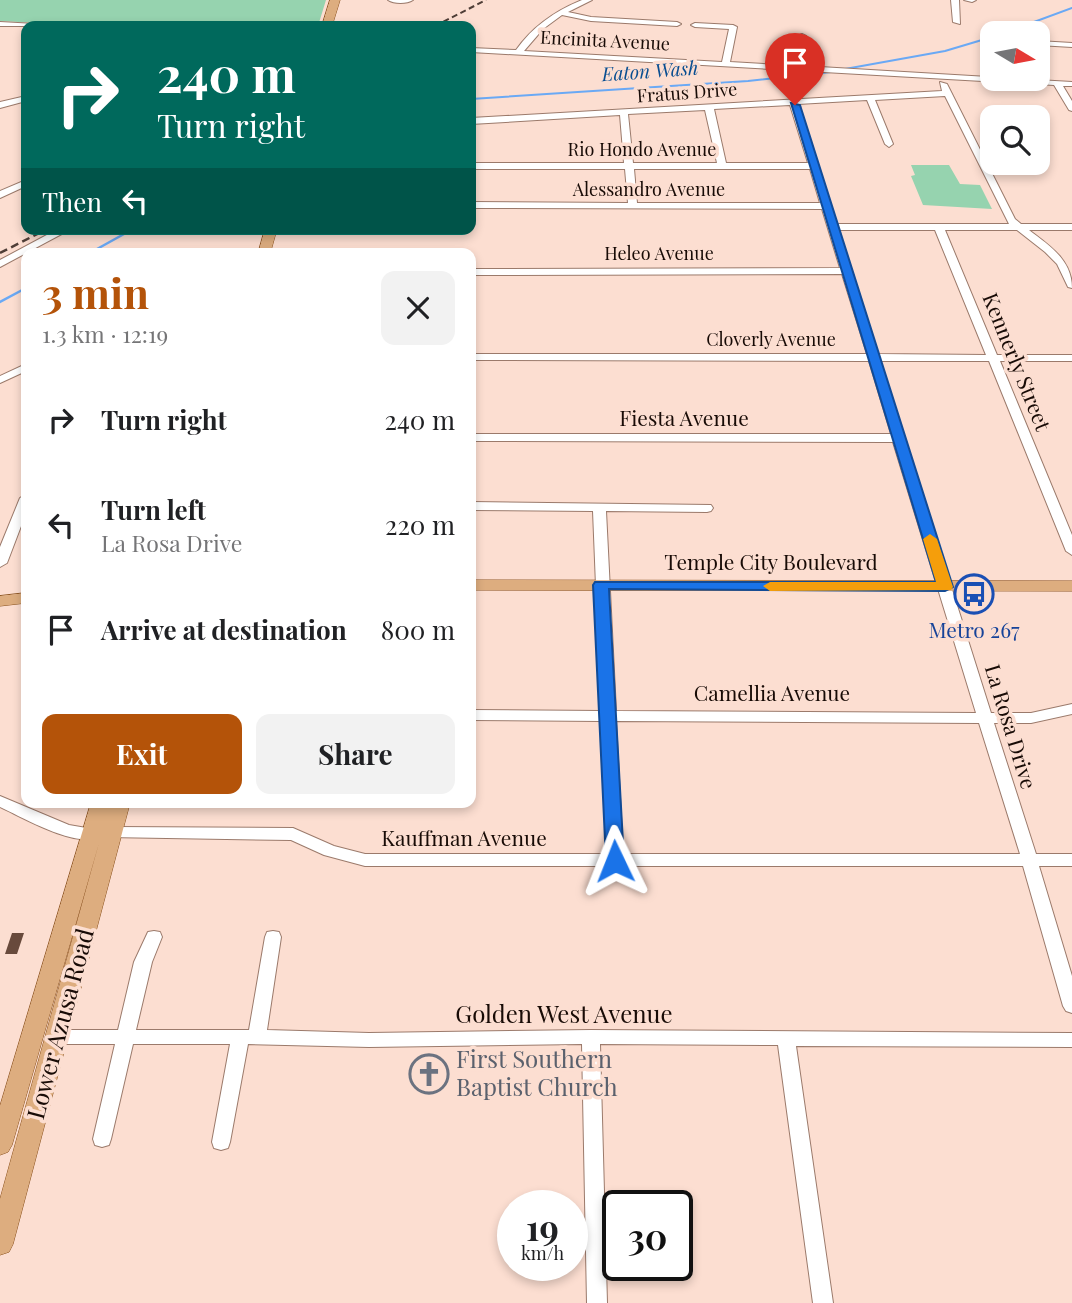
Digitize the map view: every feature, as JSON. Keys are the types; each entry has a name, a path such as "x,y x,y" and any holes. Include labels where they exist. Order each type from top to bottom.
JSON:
{"main road":[{"path":"329,21 335,0"},
{"name":"Temple City Boulevard","path":"476,585 1072,586"},
{"path":"0,601 21,599"},
{"path":"103,833 112,808"},
{"name":"Lower Azusa Road","path":"0,1244 7,1194 57,1037 101,877 103,833"},
{"name":"Lower Azusa Road","path":"0,1145 103,833"}],"street":[{"path":"391,0 409,0"},
{"path":"519,52 534,32 588,0"},
{"path":"955,0 957,22"},
{"path":"562,13 592,19 677,24"},
{"path":"0,24 21,25"},
{"path":"695,25 733,27 726,64"},
{"path":"799,68 802,36"},
{"path":"1050,44 1072,45"},
{"name":"Encinita Avenue","path":"476,50 1072,84"},
{"path":"939,76 997,196 1017,227 1049,250 1061,264 1072,285"},
{"path":"1056,83 1072,108"},
{"name":"Fratus Drive","path":"476,121 946,93"},
{"path":"869,96 889,144"},
{"path":"0,105 21,101"},
{"name":"La Rosa Drive","path":"793,101 1030,860 1072,1006"},
{"path":"709,107 722,166"},
{"path":"624,113 633,205"},
{"name":"Rio Hondo Avenue","path":"476,166 814,166"},
{"path":"0,195 21,185"},
{"name":"Alessandro Avenue","path":"476,205 827,206"},
{"path":"833,227 1072,227"},
{"name":"Kennerly Street","path":"939,227 1072,551"},
{"path":"30,248 55,235"},
{"path":"0,264 21,253"},
{"name":"Heleo Avenue","path":"476,272 846,271"},
{"name":"Cloverly Avenue","path":"476,357 1072,358"},
{"path":"0,380 21,370"},
{"name":"Fiesta Avenue","path":"476,438 898,438"},
{"path":"476,506 708,508"},
{"path":"598,506 615,861"},
{"path":"0,563 21,510"},
{"name":"Camellia Avenue","path":"476,715 1031,718 1072,709"},
{"name":"Kauffman Avenue","path":"0,801 66,830 103,833 293,834 330,850 365,860 1072,860"},
{"path":"102,1139 143,962 154,937"},
{"path":"221,1142 273,937"},
{"name":"Golden West Avenue","path":"57,1037 1072,1040"},
{"path":"591,1037 597,1303"},
{"path":"786,1041 823,1303"}],"green space":[{"path":"0,0 326,0 320,21 0,21"},
{"path":"911,165 949,165 960,184 980,185 992,209 923,205 911,176 915,175"}],"building":[{"path":"12,933 24,933 17,954 5,954"}],"waterway":[{"name":"Eaton Wash","path":"1037,21 1072,8"},
{"name":"Eaton Wash","path":"845,69 945,51 980,41"},
{"name":"Eaton Wash","path":"476,99 748,81 831,72"},
{"name":"Eaton Wash","path":"99,248 122,235"},
{"name":"Eaton Wash","path":"0,302 21,291"}],"railway":[{"path":"445,21 486,0"},
{"path":"0,253 35,235"}],"slow traffic":[{"path":"770,586 945,587 930,539"}],"place":[{"name":"Metro 267","path":"974,594"},
{"name":"First Southern Baptist Church","path":"429,1074"}],"route":[{"path":"615,861 601,585 945,587 795,105"}]}
